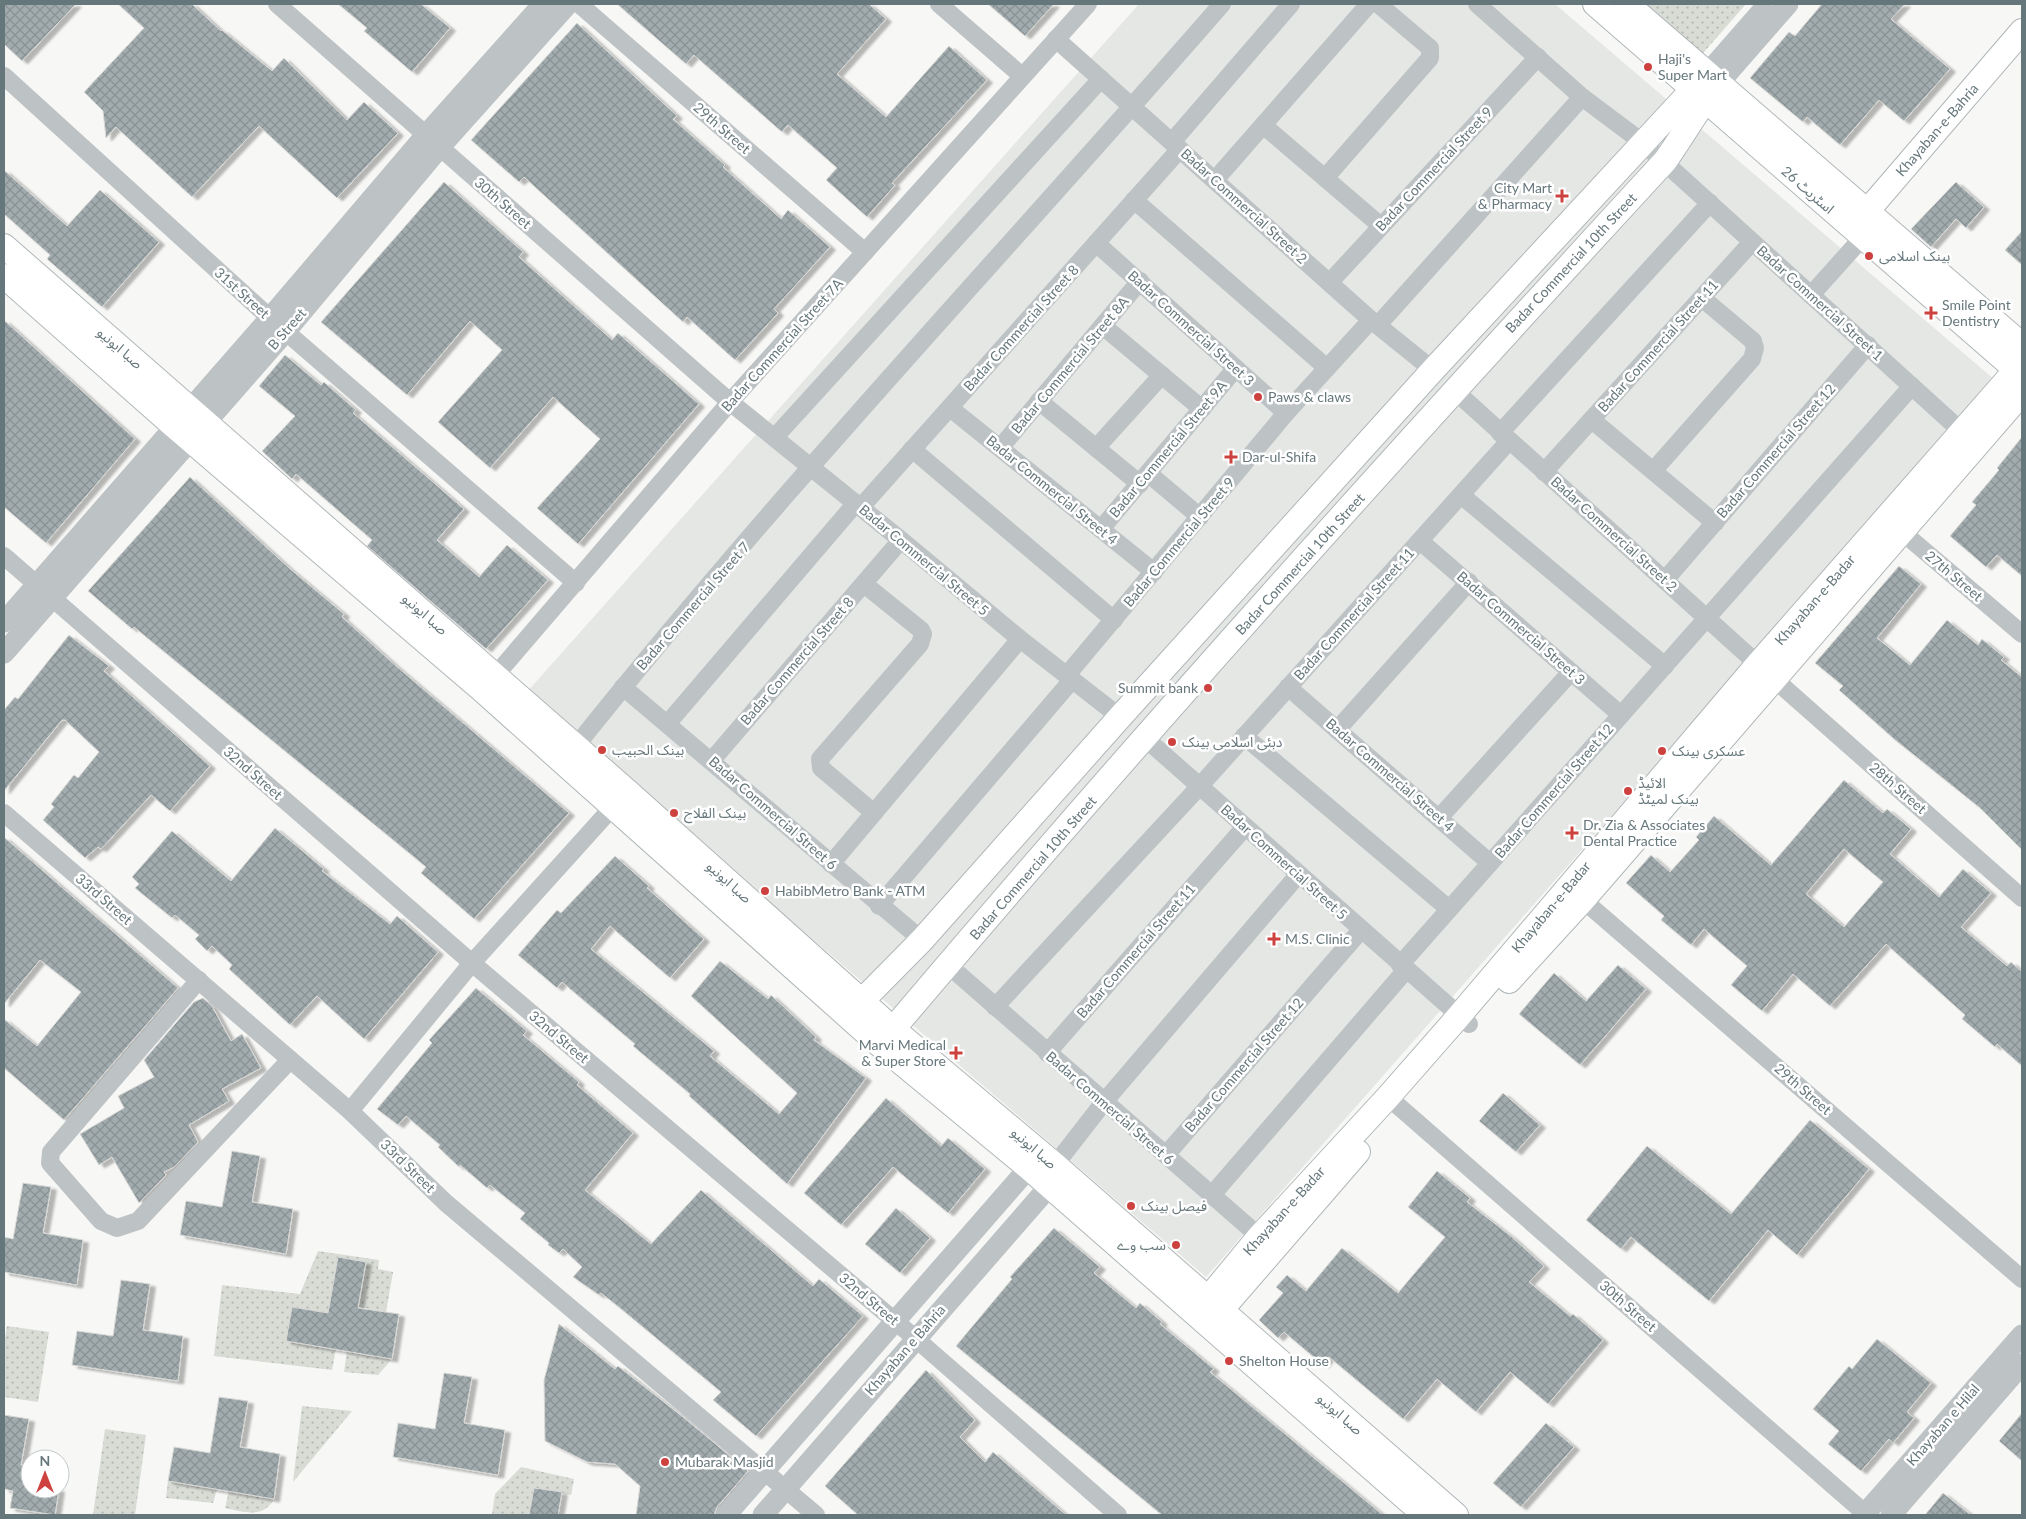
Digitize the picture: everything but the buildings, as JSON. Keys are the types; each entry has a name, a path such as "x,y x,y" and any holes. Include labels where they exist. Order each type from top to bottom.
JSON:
{"main road":[{"name":"اسٹریٹ 26","path":"1595,4 1706,86 1865,224 2020,370"},
{"name":"اسٹریٹ 26","path":"1627,4 1706,86"},
{"name":"Khayaban-e-Bahria","path":"1865,224 2022,31"},
{"name":"Khayaban-e-Bahria","path":"1865,224 2022,56"},
{"name":"Badar Commercial 10th Street","path":"856,1008 922,940 1120,716 1642,142 1706,86"},
{"name":"Badar Commercial 10th Street","path":"887,1037 1145,738 1454,390 1665,162 1689,128 1706,86"},
{"name":"اسٹریٹ 26","path":"1865,224 2022,345"},
{"name":"صبا ایونیو","path":"4,246 198,415 488,683 887,1037 1047,1169 1208,1312 1425,1515"},
{"name":"صبا ایونیو","path":"4,276 181,433 488,683 576,746 620,799"},
{"name":"Khayaban-e-Badar","path":"1208,1312 1266,1243 1394,1101 1969,437 2020,370"},
{"name":"Khayaban-e-Badar","path":"1969,437 2022,393"},
{"name":"Khayaban-e-Badar","path":"1464,1020 1583,900 1765,671"},
{"name":"صبا ایونیو","path":"1208,1312 1456,1515"}],"street":[{"name":"30th Street","path":"277,4 730,402"},
{"name":"B Street","path":"4,654 45,592 181,433 278,324 433,141 543,4"},
{"name":"B Street","path":"433,141 568,4"},
{"name":"29th Street","path":"579,4 865,252"},
{"path":"939,4 1022,76"},
{"name":"Badar Commercial Street 7A","path":"488,683 730,402 1088,4"},
{"name":"Badar Commercial Street 7","path":"576,746 623,687 812,467 1222,4"},
{"name":"Badar Commercial Street 8","path":"668,723 859,505 950,408 1134,200 1176,145 1292,4"},
{"path":"1215,180 1369,4"},
{"path":"1325,178 1430,58 1432,53 1430,48 1378,4"},
{"path":"1477,4 1538,56 1582,97 1642,142"},
{"path":"1706,86 1768,4"},
{"path":"1706,86 1788,4"},
{"name":"Badar Commercial Street 2","path":"1056,39 1375,323 1433,370"},
{"name":"Badar Commercial Street 9","path":"1330,282 1538,56"},
{"name":"31st Street","path":"4,76 278,324 576,583"},
{"path":"775,437 1101,79"},
{"name":"Badar Commercial Street 9","path":"879,906 1070,677 1114,620 1286,413 1327,368 1375,323 1582,97"},
{"path":"1263,125 1382,226"},
{"name":"Badar Commercial Street 1","path":"1642,142 1969,437"},
{"path":"1134,200 1327,368"},
{"name":"Badar Commercial Street 11","path":"995,1007 1199,787 1461,495 1505,437 1710,203"},
{"path":"1811,294 1865,224"},
{"name":"Badar Commercial Street 11","path":"1544,472 1752,242"},
{"name":"Badar Commercial Street 3","path":"1096,243 1286,413"},
{"name":"Badar Commercial Street 8A","path":"1000,448 1140,281"},
{"path":"1653,471 1752,359 1754,354 1753,341 1702,298"},
{"path":"1103,326 1202,409"},
{"name":"Badar Commercial Street 12","path":"1665,580 1868,345"},
{"name":"Badar Commercial Street 9A","path":"1101,529 1235,369"},
{"path":"1096,448 1162,375"},
{"name":"Badar Commercial Street 12","path":"1211,1196 1449,910 1912,386"},
{"name":"Badar Commercial Street 2","path":"1454,390 1765,671"},
{"path":"1039,401 1096,448 1200,517"},
{"name":"Badar Commercial Street 5","path":"730,402 859,505 1020,640 1120,716"},
{"name":"Badar Commercial Street 4","path":"950,408 1154,572"},
{"path":"1592,420 1715,523"},
{"path":"912,449 1114,620"},
{"path":"1461,495 1665,666"},
{"name":"27th Street","path":"1893,525 2022,634"},
{"name":"Badar Commercial Street 8","path":"712,760 901,540"},
{"name":"Badar Commercial Street 3","path":"1420,540 1621,715"},
{"name":"32nd Street","path":"4,556 472,963 894,1320 1118,1515"},
{"path":"1337,730 1468,582"},
{"path":"864,584 921,630 923,634 920,644 820,759 821,768 874,813"},
{"name":"B Street","path":"4,622 45,592"},
{"path":"831,864 1020,640"},
{"name":"28th Street","path":"1765,671 2022,898"},
{"path":"1439,818 1571,672"},
{"name":"Badar Commercial Street 6","path":"623,687 712,760 879,906 922,940"},
{"name":"Badar Commercial Street 4","path":"1288,687 1490,863"},
{"path":"1244,736 1449,910"},
{"name":"Badar Commercial Street 5","path":"1145,738 1464,1020"},
{"path":"350,1111 472,963 620,799"},
{"name":"33rd Street","path":"4,813 350,1111 446,1203 816,1515"},
{"name":"Badar Commercial Street 11","path":"1046,1053 1245,827"},
{"path":"726,1515 894,1320 1047,1169 1298,875"},
{"name":"29th Street","path":"1583,900 2022,1279"},
{"name":"Badar Commercial Street 12","path":"1166,1155 1361,930"},
{"name":"Badar Commercial Street 6","path":"948,965 1046,1053 1266,1243"},
{"path":"199,980 51,1152 50,1164 101,1221 117,1228 138,1221 290,1060"},
{"name":"30th Street","path":"1394,1101 1866,1515"},
{"name":"Khayaban e Bahria","path":"763,1515 915,1338 1047,1169"},
{"name":"Khayaban e Hilal","path":"1866,1515 2022,1335"},
{"name":"Khayaban e Hilal","path":"1891,1515 2022,1364"}],"shaded area":[{"path":"1139,4 1555,4 1995,380 1206,1277 526,693"},
{"path":"1630,4 1746,4 1697,60"},
{"path":"318,1251 379,1260 378,1269 393,1272 386,1312 358,1307 366,1262 338,1257 328,1313 292,1307 336,1349 332,1370 214,1356 222,1285 300,1294"},
{"path":"7,1326 49,1332 38,1402 4,1397 4,1345"},
{"path":"347,1351 392,1359 378,1375 344,1372"},
{"path":"302,1406 352,1411 293,1482"},
{"path":"105,1429 146,1435 135,1515 93,1515"},
{"path":"521,1467 574,1479 571,1495 534,1488 529,1515 492,1515 495,1494"},
{"path":"168,1481 217,1489 213,1503 166,1498"},
{"path":"229,1491 274,1499 270,1505 259,1512 239,1511 225,1508"}],"place":[{"name":"Haji's Super Mart","path":"1648,67"},
{"name":"City Mart & Pharmacy","path":"1562,196"},
{"name":"بینک اسلامی","path":"1869,256"},
{"name":"Smile Point Dentistry","path":"1931,313"},
{"name":"Paws & claws","path":"1258,397"},
{"name":"Dar-ul-Shifa","path":"1231,457"},
{"name":"Summit bank","path":"1208,688"},
{"name":"دبئی اسلامی بینک","path":"1172,742"},
{"name":"بينک الحبيب","path":"602,750"},
{"name":"عسکری بینک","path":"1662,751"},
{"name":"الائیڈ بینک لمیٹڈ","path":"1628,791"},
{"name":"بینک الفلاح","path":"674,813"},
{"name":"Dr. Zia & Associates Dental Practice","path":"1572,833"},
{"name":"HabibMetro Bank - ATM","path":"765,891"},
{"name":"M.S. Clinic","path":"1274,939"},
{"name":"Marvi Medical & Super Store","path":"956,1053"},
{"name":"فیصل بینک","path":"1131,1206"},
{"name":"سب وے","path":"1176,1245"},
{"name":"Shelton House","path":"1229,1361"},
{"name":"Mubarak Masjid","path":"665,1462"}]}
